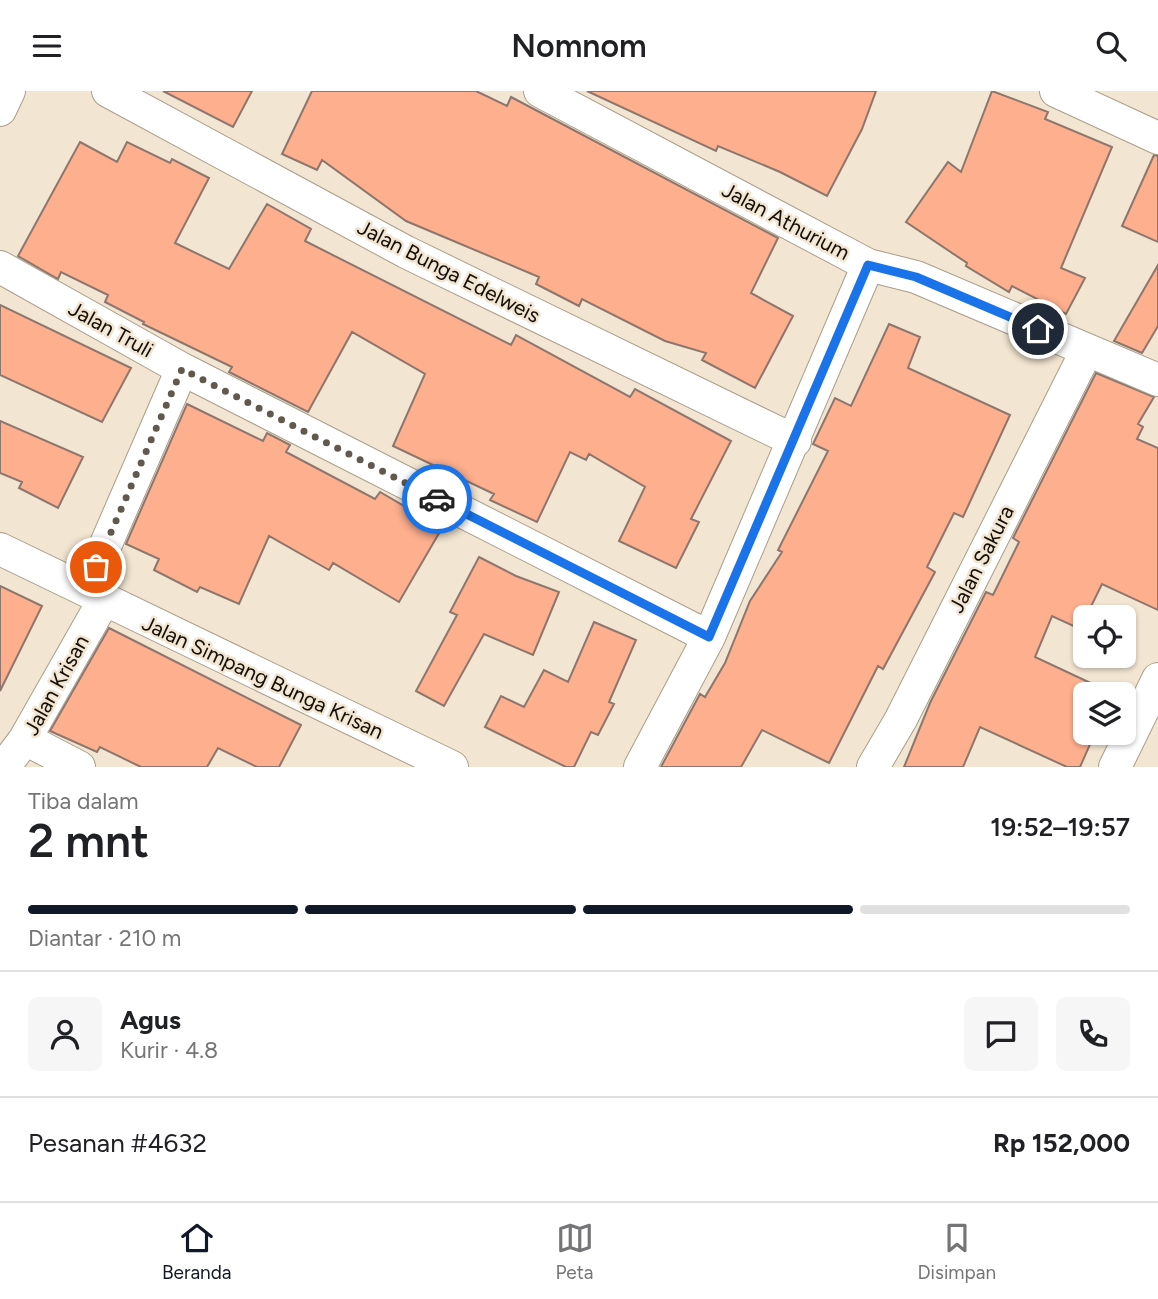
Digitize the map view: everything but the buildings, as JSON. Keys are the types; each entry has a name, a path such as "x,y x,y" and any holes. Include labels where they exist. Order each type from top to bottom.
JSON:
{"street":[{"path":"0,110 9,91"},
{"name":"Jalan Bunga Edelweis","path":"108,91 406,252 795,441"},
{"name":"Jalan Athurium","path":"540,91 868,265 916,277 1158,380"},
{"path":"1056,91 1158,138"},
{"path":"640,767 709,637 868,265"},
{"name":"Jalan Truli","path":"0,267 182,369 709,637"},
{"name":"Jalan Sakura","path":"873,767 901,719 1087,350"},
{"name":"Jalan Krisan","path":"4,767 25,739 95,595 182,369"},
{"name":"Jalan Simpang Bunga Krisan","path":"0,549 452,767"},
{"path":"1115,767 1158,679"},
{"path":"25,739 79,767"}],"way so far":[{"path":"96,567 182,369 437,499"}],"route":[{"path":"437,499 709,637 760,525 868,265 916,277 1038,329"}]}
